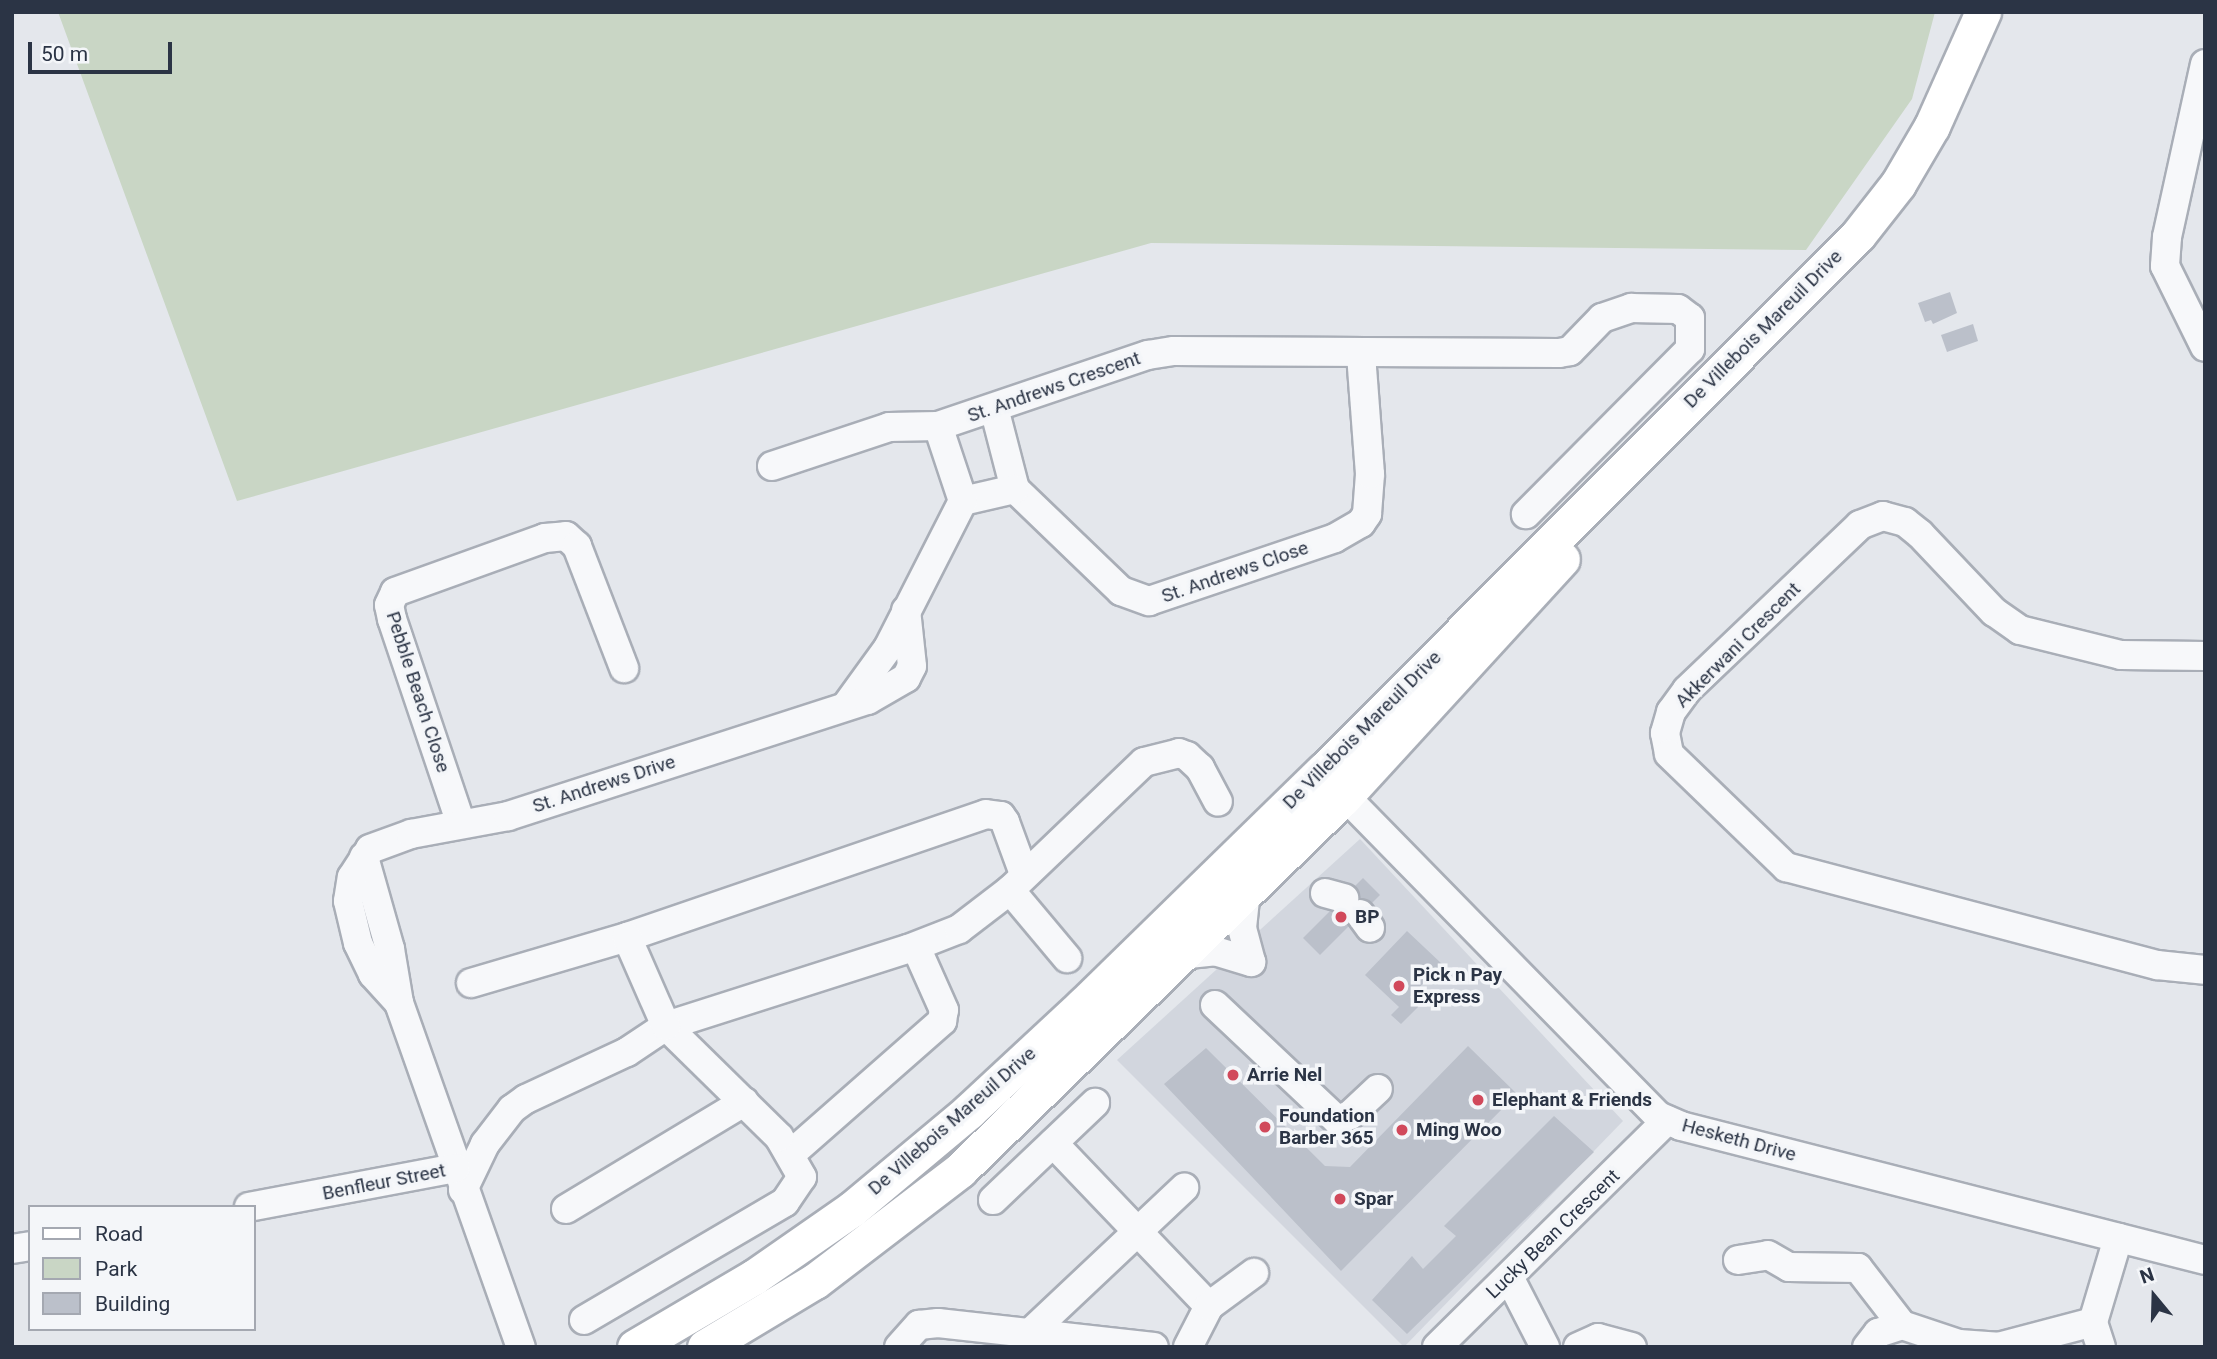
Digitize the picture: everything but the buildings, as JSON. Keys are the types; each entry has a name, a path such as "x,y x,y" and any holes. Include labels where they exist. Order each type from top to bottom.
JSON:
{"main road":[{"name":"De Villebois Mareuil Drive","path":"705,1347 815,1281 960,1170 1246,890 1333,785 1857,235 1898,184 1932,126 1983,12"},
{"name":"De Villebois Mareuil Drive","path":"635,1347 754,1277 873,1191 1333,785 1528,599 1671,435 1878,227 1945,125 1993,12"}],"street":[{"path":"2205,64 2166,237 2165,266 2171,287 2205,347"},
{"name":"St. Andrews Crescent","path":"772,466 889,427 938,426 1124,361 1161,353 1470,355 1570,351 1602,318 1631,308 1678,309 1693,325 1690,349 1526,514"},
{"name":"St. Andrews Close","path":"1016,489 1121,591 1149,601 1335,538 1361,523 1370,500 1361,354"},
{"path":"938,426 963,501 1016,489 994,408"},
{"name":"St. Andrews Drive","path":"459,1179 439,1109 399,1003 373,974 351,912 348,888 364,857 370,849 392,838 508,816 846,706 872,674 963,501"},
{"name":"Akkerwani Crescent","path":"2205,656 2121,655 2020,630 1994,612 1920,534 1905,522 1883,516 1860,525 1687,690 1671,712 1665,733 1669,754 1786,867 2157,965 2205,970"},
{"name":"Pebble Beach Close","path":"461,824 392,619 389,605 395,592 545,538 566,536 577,546 624,668"},
{"path":"459,1179 512,1109 541,1091 627,1052 666,1026 915,947 959,929 1017,882 1144,762 1179,753 1187,756 1200,768 1218,802"},
{"name":"Hesketh Drive","path":"1333,785 1631,1093 1667,1120 2205,1260"},
{"path":"471,983 627,937 986,814 1001,816 1005,822 1017,882 1067,958"},
{"path":"1179,955 1215,951 1251,962 1242,928 1246,890"},
{"path":"584,1320 785,1202 802,1177 792,1153 666,1026 627,937"},
{"path":"792,1153 943,1021 941,1000 915,947"},
{"path":"1215,1005 1337,1120 1350,1115 1378,1089"},
{"path":"566,1209 744,1102"},
{"path":"993,1200 1095,1103"},
{"name":"Lucky Bean Crescent","path":"1437,1347 1667,1120"},
{"path":"1054,1143 1209,1306"},
{"name":"Benfleur Street","path":"256,1206 459,1179 521,1347"},
{"path":"1030,1333 1184,1188"},
{"path":"1867,1347 1886,1329 1902,1325 1959,1344 1998,1347 2097,1334 2118,1238"},
{"path":"1738,1260 1768,1255 1789,1267 1858,1268 1902,1325"},
{"path":"1188,1347 1209,1306 1254,1273"},
{"path":"1509,1277 1545,1347"},
{"path":"899,1347 919,1325 1030,1333 1154,1347"},
{"path":"1578,1347 1598,1338 1632,1347"}],"shaded area":[{"path":"1360,839 1623,1121 1404,1347 1117,1060"}],"green space":[{"path":"58,12 1935,12 1912,99 1806,250 1151,243 237,501"}],"place":[{"name":"BP","path":"1341,917"},
{"name":"Pick n Pay Express","path":"1399,986"},
{"name":"Arrie Nel","path":"1233,1075"},
{"name":"Elephant & Friends","path":"1478,1100"},
{"name":"Foundation Barber 365","path":"1265,1127"},
{"name":"Ming Woo","path":"1402,1130"},
{"name":"Spar","path":"1340,1199"}]}
